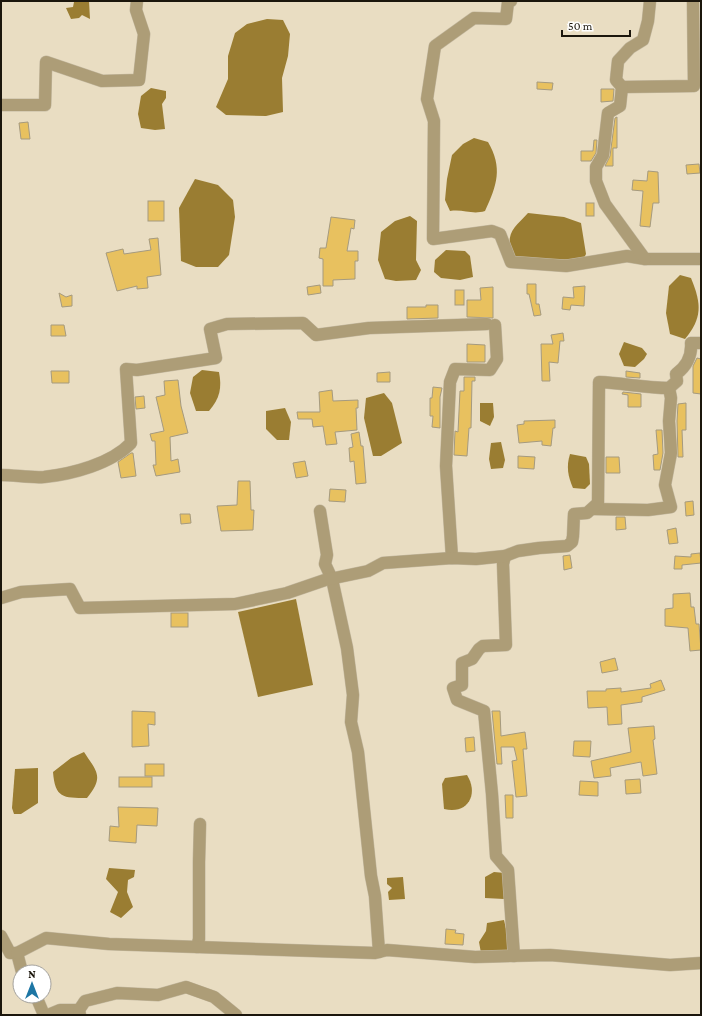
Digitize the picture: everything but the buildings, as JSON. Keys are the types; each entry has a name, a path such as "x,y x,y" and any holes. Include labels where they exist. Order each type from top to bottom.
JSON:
{"street":[{"path":"1,105 45,105 46,62 102,81 139,80 144,34 136,10 137,1"},
{"path":"511,1 508,2 506,19 474,18 435,46 427,100 434,121 432,239 492,231 500,234 511,262 566,266 627,256 645,259 701,259"},
{"path":"645,259 605,204 596,181 596,167 604,155 608,113 620,106 622,87 616,80 618,61 630,48 643,40 648,21 650,1"},
{"path":"622,87 694,86 693,1"},
{"path":"1,475 44,477 89,468 122,452 130,443 126,369 137,370 216,358 210,329 227,324 303,323 316,335 369,328 491,324 497,359 490,370 455,369 450,382 446,466 452,558"},
{"path":"1,598 21,592 70,589 80,608 235,604 287,593 332,579 368,571 383,563 452,558 476,559 505,556 518,551 567,546 572,542 574,514 587,513 598,503 599,382 619,382 646,388 669,388 676,381 676,374 685,368 691,350 691,343 701,342"},
{"path":"593,509 648,510 671,507 665,485 671,453 669,421 671,398 669,388"},
{"path":"320,511 327,555 325,564 332,579 347,648 353,695 351,722 358,752 371,876 375,896 379,952"},
{"path":"505,556 503,564 506,645 483,646 479,649 472,659 462,663 462,685 453,688 457,700 484,711 496,856 508,870 514,956"},
{"path":"197,947 199,939 198,862 200,824"},
{"path":"1,936 10,953 17,953 46,938 109,944 379,952 387,950 474,957 550,956 670,966 701,963"},
{"path":"17,953 20,964"},
{"path":"48,1015 60,1010 79,1013 85,1001 117,993 158,995 186,987 214,997 236,1015"},
{"path":"39,1004 44,1015"}],"shaded area":[{"path":"72,1 89,1 90,19 82,15 79,18 71,19 66,8 73,7 74,2"},
{"path":"267,19 283,20 290,34 288,56 282,78 283,112 266,116 226,115 216,107 228,79 228,56 235,33 247,24"},
{"path":"151,88 166,91 166,98 162,104 165,129 155,130 141,128 138,114 141,96"},
{"path":"474,138 488,142 493,151 496,160 497,176 493,193 485,211 450,211 445,200 447,179 452,155 463,144"},
{"path":"195,179 218,185 233,200 235,217 229,255 218,267 196,267 181,261 179,208"},
{"path":"528,213 564,217 581,223 586,254 583,260 520,259 511,254 510,235"},
{"path":"410,216 417,221 416,260 421,270 416,280 396,281 385,279 378,260 381,232 395,221"},
{"path":"446,250 465,251 470,256 473,277 460,280 441,278 434,272 435,260"},
{"path":"680,275 691,278 695,288 698,304 695,324 685,339 670,334 666,313 669,286"},
{"path":"624,342 642,348 647,354 635,367 624,366 619,354"},
{"path":"202,370 219,372 220,388 218,397 209,411 196,411 190,393 193,377"},
{"path":"384,393 392,403 402,443 381,456 373,456 364,418 366,398"},
{"path":"480,403 493,403 494,417 490,426 480,421"},
{"path":"285,408 291,422 289,440 277,440 266,429 266,411"},
{"path":"501,442 505,460 503,468 491,469 489,459 491,443"},
{"path":"570,454 586,457 589,464 590,484 585,489 573,488 568,471"},
{"path":"296,599 313,685 258,697 238,612"},
{"path":"84,752 97,774 96,784 87,798 66,797 58,792 54,781 53,772 71,758"},
{"path":"38,768 38,803 21,814 14,814 12,808 15,769"},
{"path":"467,775 472,789 469,801 465,806 459,809 444,809 442,784 445,778"},
{"path":"109,868 135,870 134,877 128,880 127,892 133,907 121,918 110,912 118,892 106,879"},
{"path":"494,872 505,873 504,899 485,898 485,877"},
{"path":"403,877 405,899 389,900 388,892 392,888 387,884 387,878"},
{"path":"504,920 509,942 507,953 481,953 479,942 486,931 487,923"}]}
